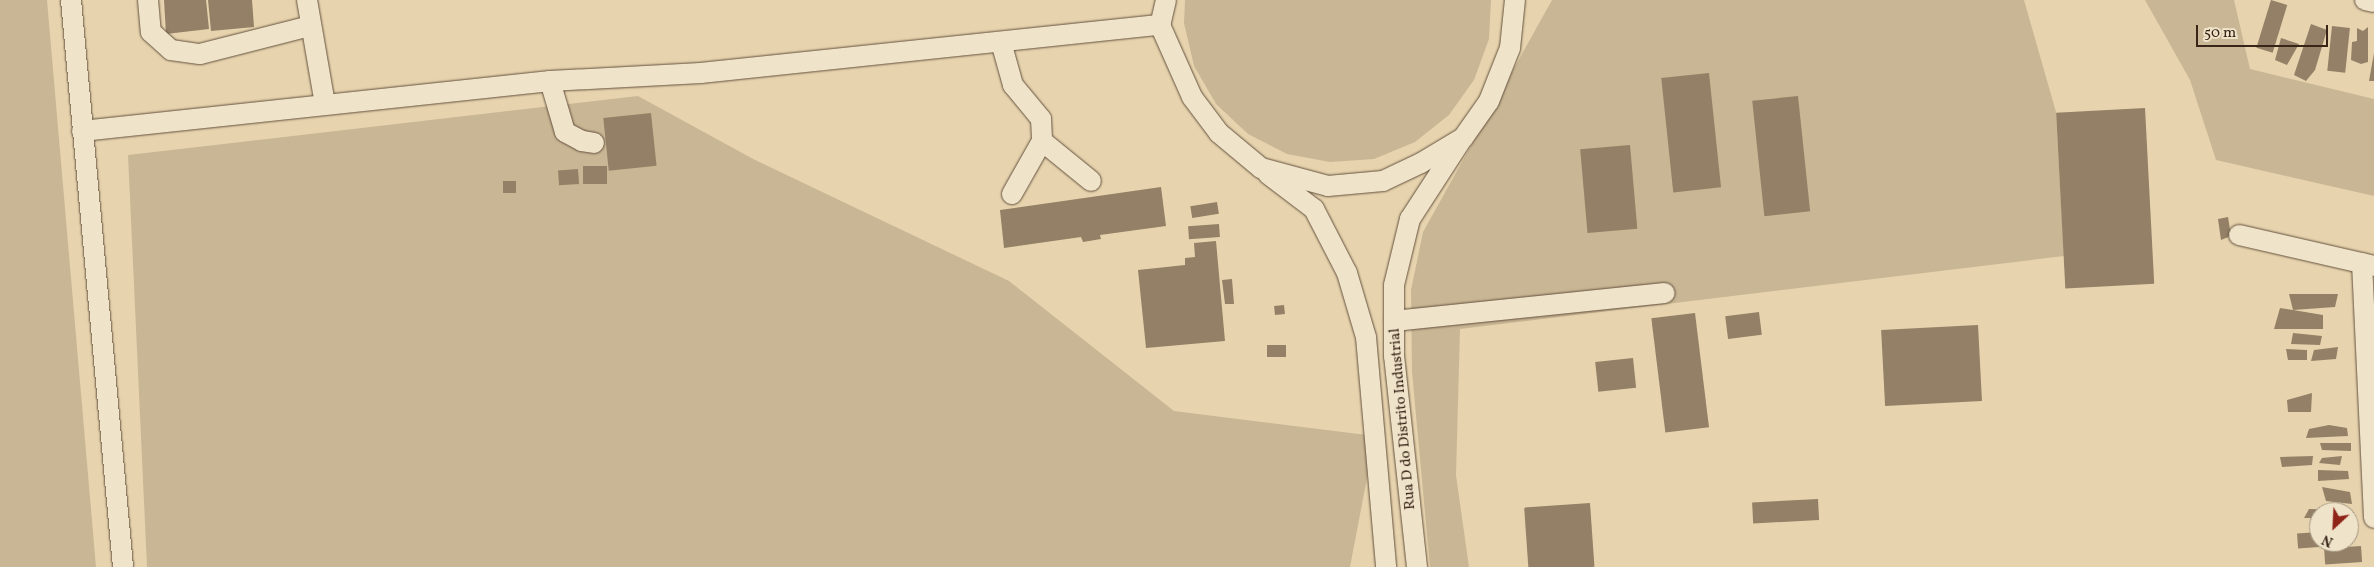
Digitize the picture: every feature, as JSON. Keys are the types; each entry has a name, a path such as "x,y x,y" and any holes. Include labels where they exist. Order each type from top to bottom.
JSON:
{"street":[{"path":"71,0 123,567"},
{"path":"148,0 151,32 171,50 200,54 310,26"},
{"path":"307,0 325,104"},
{"path":"82,131 325,104 550,82 701,73 1160,25 1166,0"},
{"name":"Rua D do Distrito Industrial","path":"1417,567 1394,356 1394,285 1410,219 1489,101 1510,48 1515,0"},
{"path":"2365,0 2374,2"},
{"name":"Rua D do Distrito Industrial","path":"1160,25 1192,97 1219,133 1314,209 1347,273 1366,337 1386,567"},
{"path":"1001,42 1013,85 1041,119 1042,141 1012,194"},
{"path":"550,82 565,132 582,142 594,143"},
{"path":"1261,168 1328,186 1383,182 1463,138"},
{"path":"1042,141 1091,181"},
{"path":"2239,235 2368,265 2374,518"},
{"path":"1394,322 1664,293"}],"shaded area":[{"path":"0,0 47,0 96,567 0,567"},
{"path":"1185,0 1491,0 1489,39 1474,80 1449,115 1415,142 1374,159 1330,162 1287,154 1248,134 1216,104 1194,66 1184,23"},
{"path":"1552,0 2024,0 2056,112 2064,256 1460,329 1456,475 1469,567 1430,567 1412,372 1411,290 1423,232"},
{"path":"2145,0 2234,0 2250,69 2374,99 2374,196 2216,160 2190,80"},
{"path":"638,96 755,160 1009,281 1174,411 1375,436 1350,567 147,567 128,155"}],"building":[{"path":"164,0 206,0 209,29 166,34"},
{"path":"208,0 252,0 254,27 211,31"},
{"path":"2271,0 2287,5 2273,53 2256,48"},
{"path":"2311,24 2327,30 2315,70 2306,81 2294,75"},
{"path":"2332,26 2350,28 2345,73 2327,71"},
{"path":"2368,27 2368,62 2361,64 2351,60 2352,42 2357,41 2357,28 2363,31"},
{"path":"2281,38 2299,44 2287,65 2275,60"},
{"path":"2374,53 2374,81 2369,81"},
{"path":"1709,73 1721,187 1673,192 1661,78"},
{"path":"1798,96 1810,211 1764,216 1752,101"},
{"path":"2145,108 2154,284 2065,288 2056,113"},
{"path":"651,113 657,166 609,171 603,118"},
{"path":"1630,145 1637,229 1588,233 1580,149"},
{"path":"583,166 607,166 607,184 583,184"},
{"path":"578,169 579,184 559,185 558,170"},
{"path":"503,181 516,181 516,193 503,193"},
{"path":"1161,187 1166,226 1100,235 1101,239 1083,242 1081,237 1004,248 1000,210"},
{"path":"1217,202 1219,214 1192,218 1190,206"},
{"path":"2228,217 2231,236 2221,240 2218,219"},
{"path":"1219,224 1220,237 1189,239 1188,226"},
{"path":"1216,241 1225,341 1146,348 1138,270 1185,265 1185,258 1195,257 1194,243"},
{"path":"1232,279 1234,304 1225,304 1222,280"},
{"path":"2289,294 2338,294 2335,307 2293,310"},
{"path":"1284,305 1285,314 1275,315 1274,306"},
{"path":"2280,308 2323,315 2323,329 2274,329"},
{"path":"1759,312 1762,335 1728,339 1725,316"},
{"path":"1695,313 1709,427 1665,433 1651,318"},
{"path":"1978,325 1982,401 1885,406 1881,330"},
{"path":"2293,333 2322,336 2320,345 2291,344"},
{"path":"1267,345 1286,345 1286,357 1267,357"},
{"path":"2338,347 2336,359 2311,361 2314,350"},
{"path":"2286,349 2307,350 2307,360 2288,360"},
{"path":"1633,358 1636,388 1598,392 1595,362"},
{"path":"2312,393 2311,412 2288,412 2287,400"},
{"path":"2329,425 2347,428 2348,436 2306,438 2309,429"},
{"path":"2320,443 2351,443 2351,451 2322,450"},
{"path":"2313,456 2312,465 2282,467 2280,457"},
{"path":"2342,456 2340,465 2319,463 2322,458"},
{"path":"2318,470 2348,471 2349,479 2318,481"},
{"path":"2322,487 2350,492 2352,502 2335,502 2326,501"},
{"path":"1818,499 1819,520 1753,523 1752,502"},
{"path":"1590,503 1594,567 1528,567 1524,508"},
{"path":"2309,509 2309,518 2304,518"},
{"path":"2297,533 2309,533 2309,548 2298,548"},
{"path":"2359,546 2361,546 2362,562 2325,565 2324,552 2359,552"}]}
